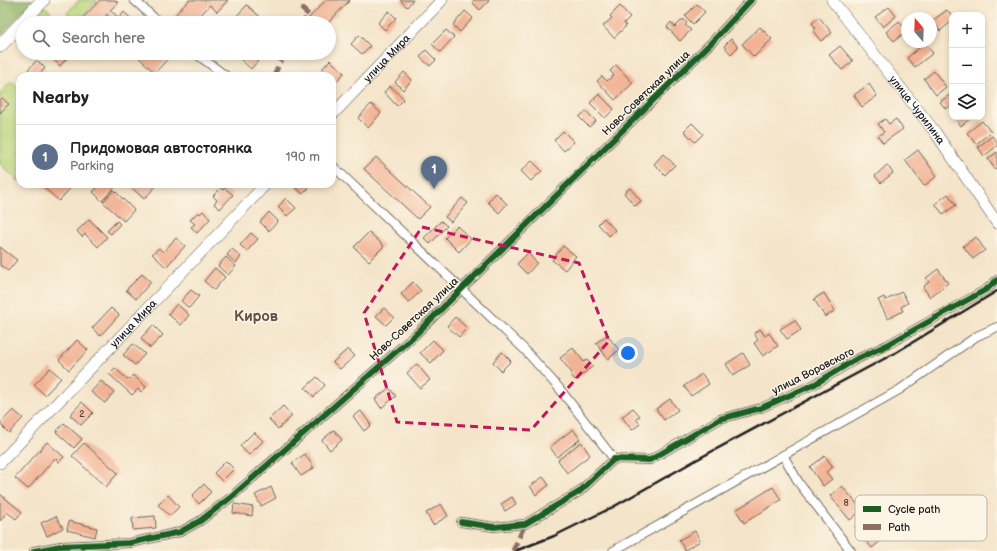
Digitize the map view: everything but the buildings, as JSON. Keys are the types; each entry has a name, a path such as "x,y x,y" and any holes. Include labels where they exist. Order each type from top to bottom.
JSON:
{"main road":[{"path":"27,16 42,0"},
{"path":"0,46 16,28"}],"street":[{"path":"134,0 152,16"},
{"name":"улица Мира","path":"336,111 442,0"},
{"name":"Ново-Советская улица","path":"34,551 61,546 130,543 180,532 200,521 230,498 414,335 713,42 751,0"},
{"name":"улица Чурилина","path":"832,0 935,132 997,223"},
{"path":"204,60 220,72"},
{"path":"336,170 530,356 559,388 614,459 579,492 525,524 494,527 461,522"},
{"name":"улица Мира","path":"0,463 262,188"},
{"name":"улица Воровского","path":"614,459 650,460 720,419 761,408 808,387 853,362 887,346 987,288 997,280"},
{"path":"613,551 899,390 977,336 997,327"},
{"path":"783,455 799,483 851,551"}],"highlighted area":[{"path":"422,227 579,263 609,341 531,430 397,422 364,313"}],"green space":[{"path":"0,0 33,0 19,16 16,16 16,19 0,37"},
{"path":"79,0 98,0 83,16 70,16 67,13"},
{"path":"43,5 55,16 33,16"},
{"path":"11,81 16,85 16,179 0,164 0,93"}],"railway":[{"path":"515,551 554,536 613,507 696,460 895,353 997,291"}],"marked path":[{"path":"301,8 309,15 308,16"},
{"path":"276,72 281,60"},
{"path":"513,551 525,524"}],"cycle path":[{"path":"34,551 61,546 130,543 180,532 200,521 230,498 415,335 713,41 751,0"},
{"path":"461,522 494,527 525,524 579,492 614,459 650,460 720,419 761,408 815,384 853,361 887,345 987,289 997,280"}],"place":[{"name":"Придомовая автостоянка","path":"434,189"}],"district":[{"name":"Киров","path":"256,316"}]}
